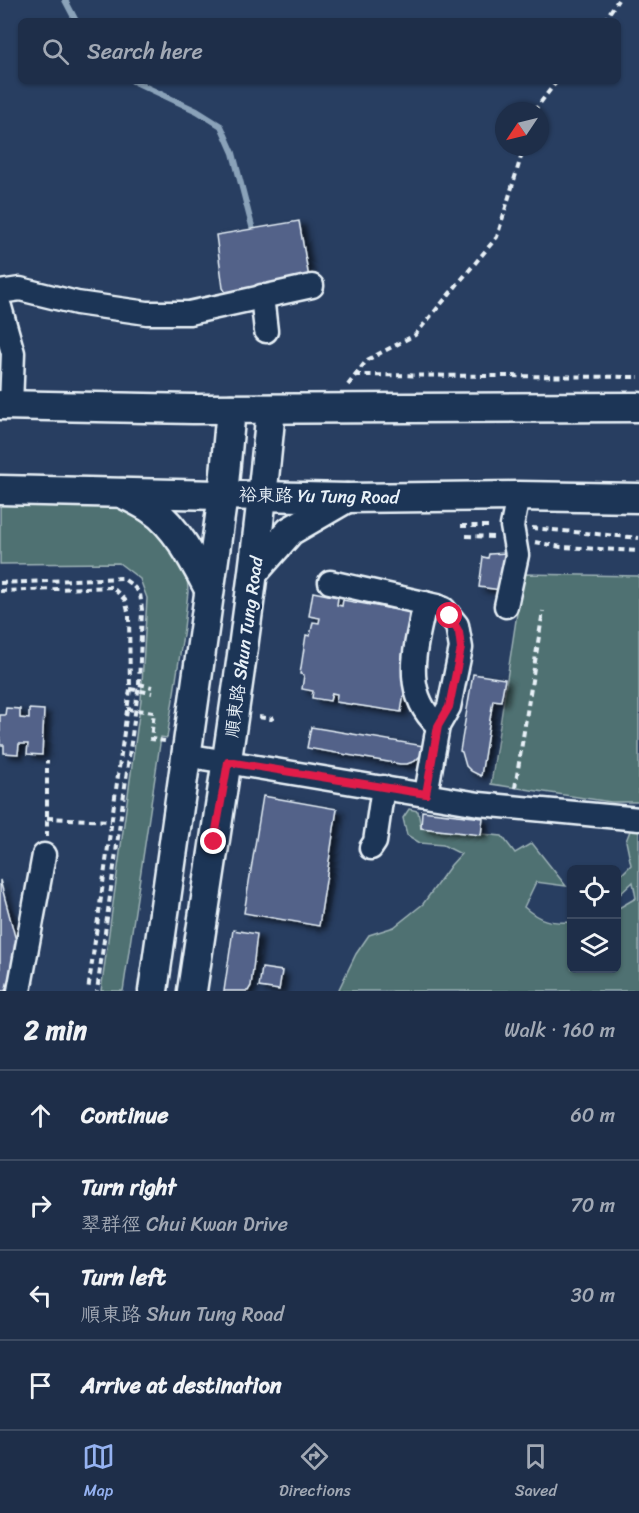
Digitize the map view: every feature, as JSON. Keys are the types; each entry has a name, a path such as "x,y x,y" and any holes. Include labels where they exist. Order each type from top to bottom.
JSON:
{"main road":[{"path":"5,405 231,410 332,407 639,407"},
{"name":"順東路 Shun Tung Road","path":"192,991 228,762 254,572 271,409"},
{"path":"153,991 175,748 209,589 223,495 231,410"},
{"name":"裕東路 Yu Tung Road","path":"0,490 347,498 518,496 639,498"},
{"path":"118,491 152,509 166,523 190,555 209,589"},
{"path":"254,572 290,531 347,498"}],"street":[{"path":"0,292 20,289 77,303 147,313 189,313 312,286"},
{"path":"262,296 266,331"},
{"path":"0,307 13,353 5,405"},
{"path":"506,606 517,555 513,532 518,496"},
{"path":"330,582 444,609 457,625 461,648 449,707 438,726 426,794"},
{"path":"425,603 412,665 414,682 423,709 438,726"},
{"path":"175,748 228,762 478,804 639,819"},
{"path":"371,848 375,842 383,787"},
{"path":"19,991 44,855"}],"path":[{"path":"606,18 618,0"},
{"path":"541,102 555,84"},
{"path":"332,407 367,360 416,335 497,237 521,156"},
{"path":"356,375 639,377"},
{"path":"461,526 513,532 639,538"},
{"path":"466,536 513,532 561,547 639,551"},
{"path":"0,583 122,578 140,593 142,610 139,684 97,991"},
{"path":"0,591 112,587 125,600 129,615 130,689 88,991"},
{"path":"514,789 543,611"},
{"path":"139,684 152,687"},
{"path":"130,689 152,693"},
{"path":"127,709 154,712 151,739 175,748"},
{"path":"259,717 271,719 274,717"},
{"path":"44,855 47,842 47,760"},
{"path":"47,818 111,821"}],"green space":[{"path":"0,498 142,508 187,573 188,592 184,628 167,738 161,737 123,991 101,991 141,700 147,598 140,579 119,563 0,564"},
{"path":"523,574 639,576 639,802 611,802 491,784"},
{"path":"409,809 418,811 421,828 502,836 515,853 532,843 566,886 536,882 524,907 546,920 567,922 567,973 621,973 621,907 636,898 633,882 621,893 621,875 631,865 626,841 635,818 639,820 639,991 338,991 356,954 369,935 394,927 423,904 461,854 443,845 420,843 407,835 403,818"}],"building":[{"path":"299,221 309,278 226,293 223,288 216,235"},
{"path":"507,553 501,590 479,587 483,557 488,558 489,554"},
{"path":"313,592 338,597 337,605 342,606 343,600 409,612 408,622 415,624 413,642 405,641 405,646 412,647 401,712 336,702 337,694 332,693 330,701 312,698 313,691 302,689 304,675 300,674 306,635 310,636 313,622 319,623 320,618 309,616"},
{"path":"473,674 505,679 501,701 493,700 481,776 466,766 460,751"},
{"path":"6,708 20,709 20,718 29,719 29,709 44,710 42,755 27,754 28,744 19,744 18,754 4,753 4,745 0,745 0,715 5,715"},
{"path":"311,727 424,746 421,755 415,761 400,764 307,748"},
{"path":"263,796 337,809 319,926 244,913"},
{"path":"422,811 483,818 481,835 421,828"},
{"path":"0,880 18,948 5,991 0,991"},
{"path":"233,930 257,934 251,986 248,991 224,991"},
{"path":"262,968 282,971 279,990 259,987"}],"waterway":[{"path":"65,0 74,18"},
{"path":"139,84 197,111 221,126 233,153 254,234"}],"route":[{"path":"214,842 228,762 426,794 438,726 449,707 461,648 457,625 450,616"}]}
